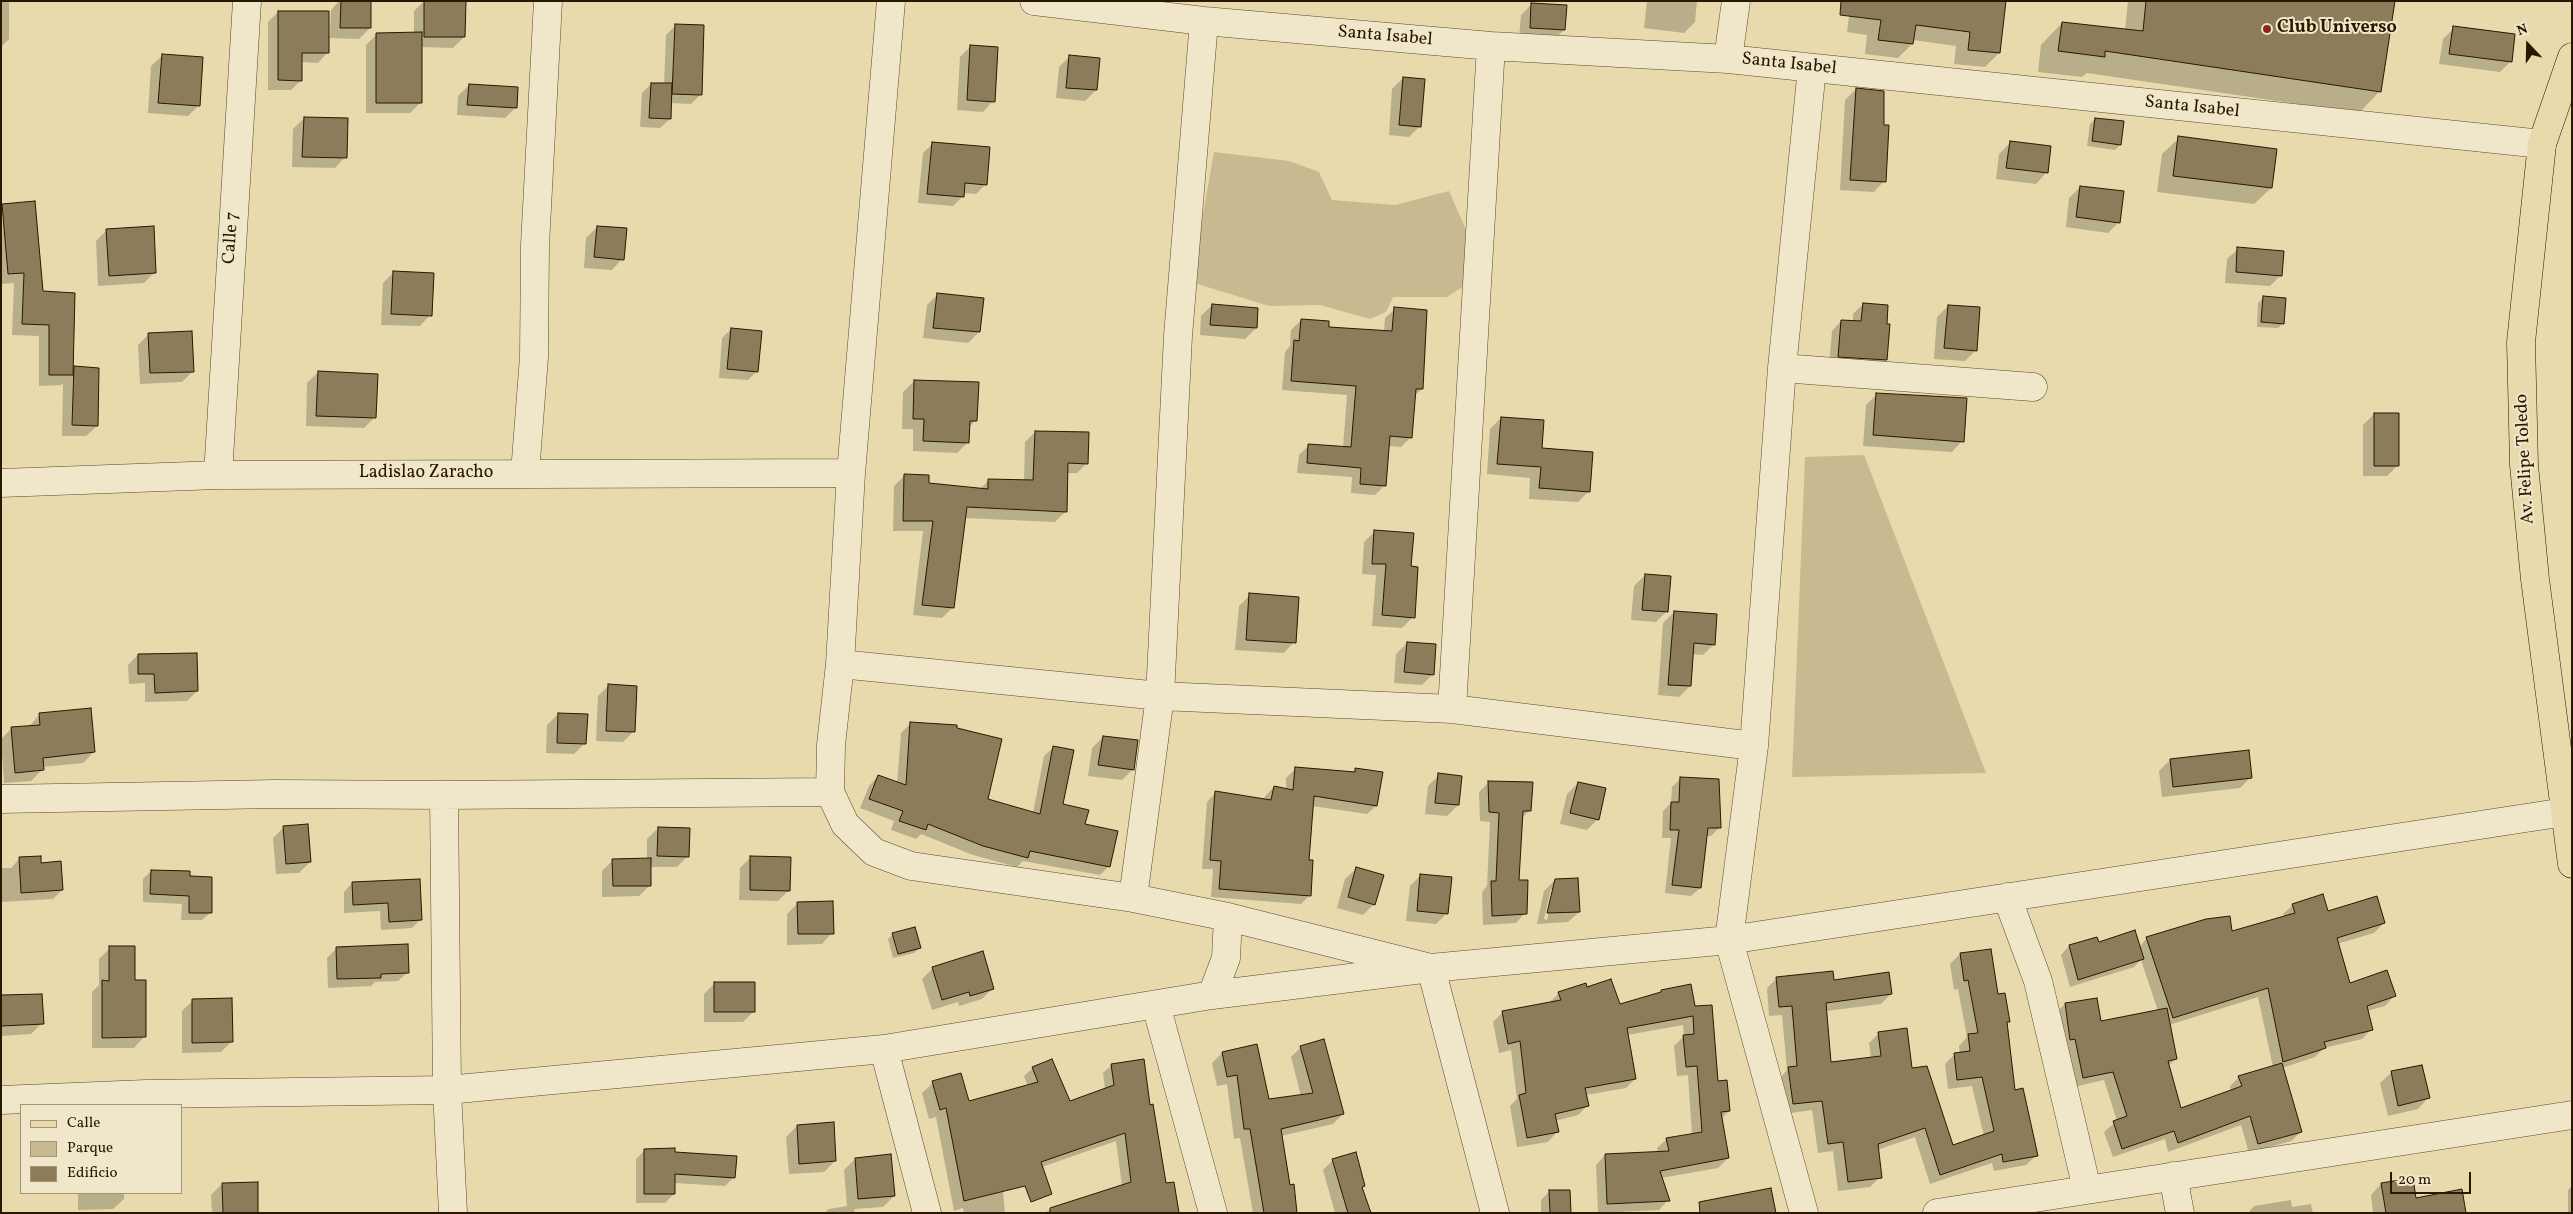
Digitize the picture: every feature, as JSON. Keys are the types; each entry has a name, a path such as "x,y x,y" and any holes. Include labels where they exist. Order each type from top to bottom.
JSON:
{"main road":[{"name":"Av. Felipe Toledo","path":"2572,57 2542,144 2521,342 2524,465 2535,579 2572,864"}],"street":[{"name":"Calle 7","path":"218,475 247,1"},
{"path":"525,473 534,357 535,245 548,1"},
{"path":"891,1 851,473 840,664 831,745 830,792 845,824 874,852 911,866 1134,898 1228,917 1431,968"},
{"name":"Santa Isabel","path":"1034,1 1204,21 1491,46 1728,59 2542,144"},
{"path":"1728,59 1736,1"},
{"path":"1134,898 1160,696 1178,336 1204,21"},
{"path":"1452,709 1491,46"},
{"path":"1804,1213 1730,940 1754,746 1782,368 1812,68"},
{"path":"1782,368 2033,387"},
{"name":"Ladislao Zaracho","path":"1,483 218,475 851,473"},
{"path":"840,664 1160,696 1452,709 1754,746"},
{"path":"1,799 276,794 444,796 830,792"},
{"path":"444,796 447,1090 453,1213"},
{"path":"1,1100 146,1094 447,1090 884,1049 1212,995 1431,968 1730,940 2565,812"},
{"path":"2007,897 2038,982 2087,1189"},
{"path":"1212,995 1226,958 1228,917"},
{"path":"1431,968 1495,1213"},
{"path":"1156,1005 1213,1213"},
{"path":"884,1049 927,1213"},
{"path":"1937,1213 2572,1115"},
{"path":"2173,1176 2180,1213"}],"green space":[{"path":"1214,152 1289,161 1319,172 1332,200 1395,205 1449,191 1471,241 1464,286 1447,297 1393,297 1386,312 1370,319 1320,305 1269,306 1191,282"},
{"path":"1864,455 1986,773 1792,777 1805,457"}],"building":[{"path":"341,1 371,1 371,28 340,28"},
{"path":"424,1 466,1 465,37 424,37"},
{"path":"1841,1 2006,1 2000,53 1968,50 1970,32 1916,25 1913,44 1878,40 1881,20 1840,15"},
{"name":"Club Universo","path":"2146,1 2395,1 2381,92 2105,51 2105,57 2058,51 2062,22 2143,31"},
{"path":"1531,3 1567,5 1565,30 1530,28"},
{"path":"278,11 329,11 329,53 302,53 302,81 278,80"},
{"path":"675,24 704,25 702,95 672,94"},
{"path":"2453,26 2515,34 2512,62 2449,54"},
{"path":"422,32 422,103 376,103 376,33"},
{"path":"970,45 998,47 995,102 967,100"},
{"path":"162,54 203,57 200,106 158,103"},
{"path":"1069,55 1100,58 1097,90 1066,88"},
{"path":"1403,77 1425,79 1421,127 1399,125"},
{"path":"651,83 672,83 671,119 649,118"},
{"path":"469,84 518,87 517,108 467,105"},
{"path":"1856,88 1884,91 1884,125 1889,125 1886,182 1850,180"},
{"path":"304,117 348,118 347,158 302,157"},
{"path":"2095,118 2124,121 2121,145 2092,141"},
{"path":"2178,136 2277,149 2272,188 2173,176"},
{"path":"2010,141 2051,146 2048,173 2006,168"},
{"path":"932,142 990,147 987,185 965,183 964,197 927,194"},
{"path":"2080,186 2124,191 2120,223 2076,217"},
{"path":"35,201 43,291 75,293 73,375 49,375 49,325 22,324 24,273 8,274 2,204"},
{"path":"154,226 156,273 109,276 106,229"},
{"path":"597,226 627,228 624,260 594,257"},
{"path":"2237,247 2284,251 2282,276 2236,272"},
{"path":"393,271 434,273 432,316 391,314"},
{"path":"937,293 984,298 980,332 933,328"},
{"path":"2263,296 2286,298 2284,324 2261,322"},
{"path":"1863,303 1888,305 1887,324 1890,324 1887,360 1838,357 1841,320 1861,321"},
{"path":"1212,304 1258,308 1257,328 1210,325"},
{"path":"1948,305 1980,307 1977,351 1944,348"},
{"path":"1394,307 1427,310 1423,389 1416,389 1412,438 1390,436 1386,486 1360,484 1361,468 1307,463 1308,444 1351,447 1356,386 1291,381 1294,340 1299,341 1301,319 1329,321 1329,327 1392,331"},
{"path":"731,328 762,331 758,372 727,369"},
{"path":"192,331 194,372 150,373 148,333"},
{"path":"74,366 99,368 98,426 72,425"},
{"path":"318,371 378,374 376,418 316,416"},
{"path":"914,380 979,382 977,421 970,421 969,443 923,441 924,419 913,419"},
{"path":"1876,393 1967,398 1964,442 1873,435"},
{"path":"2374,413 2399,413 2399,466 2374,466"},
{"path":"1501,417 1544,420 1542,448 1593,452 1590,492 1539,488 1541,467 1497,464"},
{"path":"1035,431 1089,432 1088,464 1068,463 1067,512 967,507 954,608 922,605 933,521 903,521 904,474 929,475 929,483 988,489 988,479 1033,480"},
{"path":"1374,530 1414,533 1411,566 1418,567 1415,618 1382,615 1386,564 1372,564"},
{"path":"1645,574 1671,576 1668,612 1642,610"},
{"path":"1249,593 1299,597 1296,643 1246,640"},
{"path":"1674,611 1717,614 1715,645 1694,643 1691,686 1668,685"},
{"path":"1407,642 1436,644 1434,675 1404,672"},
{"path":"197,653 198,691 155,693 154,674 138,674 138,654"},
{"path":"608,684 637,686 635,732 606,731"},
{"path":"91,708 95,752 43,758 44,770 15,773 11,727 40,725 39,713"},
{"path":"558,713 588,714 586,744 557,743"},
{"path":"910,722 957,725 957,728 1002,739 988,799 1040,814 1053,746 1074,750 1063,804 1089,810 1085,824 1118,831 1110,867 1030,851 1028,858 983,846 928,824 926,830 899,821 903,811 869,799 878,775 906,785"},
{"path":"1103,736 1138,740 1134,770 1098,765"},
{"path":"2249,750 2252,778 2173,787 2170,759"},
{"path":"1295,767 1355,772 1355,768 1383,772 1377,806 1314,796 1309,860 1313,860 1311,896 1219,889 1221,861 1210,860 1215,791 1271,800 1274,786 1293,790"},
{"path":"1438,773 1462,776 1459,805 1435,803"},
{"path":"1680,777 1719,779 1721,828 1708,828 1701,888 1672,885 1679,830 1670,830 1671,802 1679,802"},
{"path":"1488,781 1533,782 1531,811 1523,811 1519,880 1528,880 1527,914 1492,916 1491,881 1496,881 1499,813 1489,812"},
{"path":"1578,782 1606,788 1599,820 1570,813"},
{"path":"308,824 311,862 286,864 283,826"},
{"path":"658,827 690,828 689,857 657,856"},
{"path":"41,856 41,863 61,861 63,890 21,893 19,857"},
{"path":"750,856 791,857 790,891 750,890"},
{"path":"651,858 651,886 613,886 612,859"},
{"path":"1356,867 1384,875 1375,905 1348,897"},
{"path":"151,870 190,871 190,876 212,877 212,913 189,913 189,896 150,894"},
{"path":"1420,874 1452,877 1448,914 1417,911"},
{"path":"1578,878 1580,912 1547,913 1555,879"},
{"path":"420,879 422,920 389,922 388,903 353,905 352,882"},
{"path":"2323,894 2328,911 2377,896 2385,923 2337,938 2350,983 2387,970 2396,996 2367,1006 2373,1030 2324,1042 2326,1048 2283,1062 2268,988 2173,1018 2146,937 2206,919 2230,916 2232,931 2295,913 2292,904"},
{"path":"833,901 834,934 798,934 797,902"},
{"path":"915,927 921,948 898,954 892,933"},
{"path":"2135,930 2144,959 2078,980 2069,945 2097,937 2099,942"},
{"path":"408,944 409,973 381,974 381,978 337,979 336,947"},
{"path":"109,946 135,946 135,980 146,980 146,1037 102,1038 102,980 109,981"},
{"path":"1991,949 1998,994 2005,993 2010,1022 2007,1022 2015,1090 2023,1088 2038,1156 2003,1162 2002,1154 1940,1175 1925,1128 1878,1144 1882,1178 1848,1182 1843,1142 1828,1144 1822,1101 1793,1104 1788,1067 1797,1066 1792,1006 1779,1007 1776,977 1833,971 1834,980 1889,972 1892,994 1826,1003 1831,1062 1881,1056 1878,1032 1907,1028 1912,1068 1927,1066 1953,1145 1994,1131 1982,1077 1957,1080 1954,1053 1970,1051 1968,1034 1978,1033 1968,980 1964,981 1960,953"},
{"path":"983,951 994,989 970,996 969,992 942,1000 932,967"},
{"path":"1611,979 1620,1004 1661,992 1661,990 1691,984 1695,1006 1712,1005 1718,1081 1727,1080 1730,1111 1721,1112 1729,1158 1660,1171 1670,1201 1607,1204 1605,1154 1669,1151 1666,1138 1702,1132 1697,1066 1686,1067 1683,1035 1694,1034 1693,1016 1627,1028 1636,1079 1585,1088 1589,1106 1555,1114 1559,1132 1527,1138 1519,1095 1526,1093 1520,1041 1508,1044 1502,1011 1561,1000 1558,992 1586,983 1587,987"},
{"path":"714,982 755,982 755,1012 714,1012"},
{"path":"42,994 44,1024 1,1026 1,995"},
{"path":"232,998 233,1042 192,1043 192,999"},
{"path":"2097,998 2101,1021 2167,1008 2177,1059 2168,1061 2181,1108 2242,1086 2238,1076 2282,1063 2302,1132 2258,1144 2250,1116 2178,1143 2174,1131 2122,1149 2113,1121 2127,1116 2113,1072 2083,1078 2075,1039 2070,1040 2065,1003"},
{"path":"1324,1039 1344,1114 1281,1129 1290,1185 1294,1184 1297,1213 1264,1213 1250,1129 1244,1129 1237,1075 1227,1077 1222,1052 1257,1044 1269,1099 1313,1093 1300,1046"},
{"path":"1052,1059 1070,1101 1114,1085 1111,1064 1144,1059 1150,1105 1153,1104 1166,1183 1174,1182 1179,1213 1050,1213 1050,1208 1131,1182 1125,1133 1041,1162 1052,1194 1031,1202 1025,1186 964,1201 946,1108 940,1110 932,1081 961,1073 969,1101 1038,1082 1032,1067"},
{"path":"2422,1065 2430,1098 2398,1106 2391,1071"},
{"path":"834,1122 836,1161 799,1164 797,1125"},
{"path":"675,1148 675,1152 737,1156 735,1178 675,1174 675,1194 644,1194 644,1149"},
{"path":"1356,1152 1365,1186 1362,1187 1371,1213 1348,1213 1332,1159"},
{"path":"891,1154 895,1196 858,1199 855,1158"},
{"path":"2413,1178 2416,1198 2462,1189 2466,1213 2386,1213 2381,1183"},
{"path":"258,1182 258,1213 223,1213 222,1183"},
{"path":"1771,1188 1776,1213 1700,1213 1699,1202"},
{"path":"1549,1190 1570,1190 1571,1213 1550,1213"}],"place":[{"name":"Club Universo","path":"2267,29"}]}
